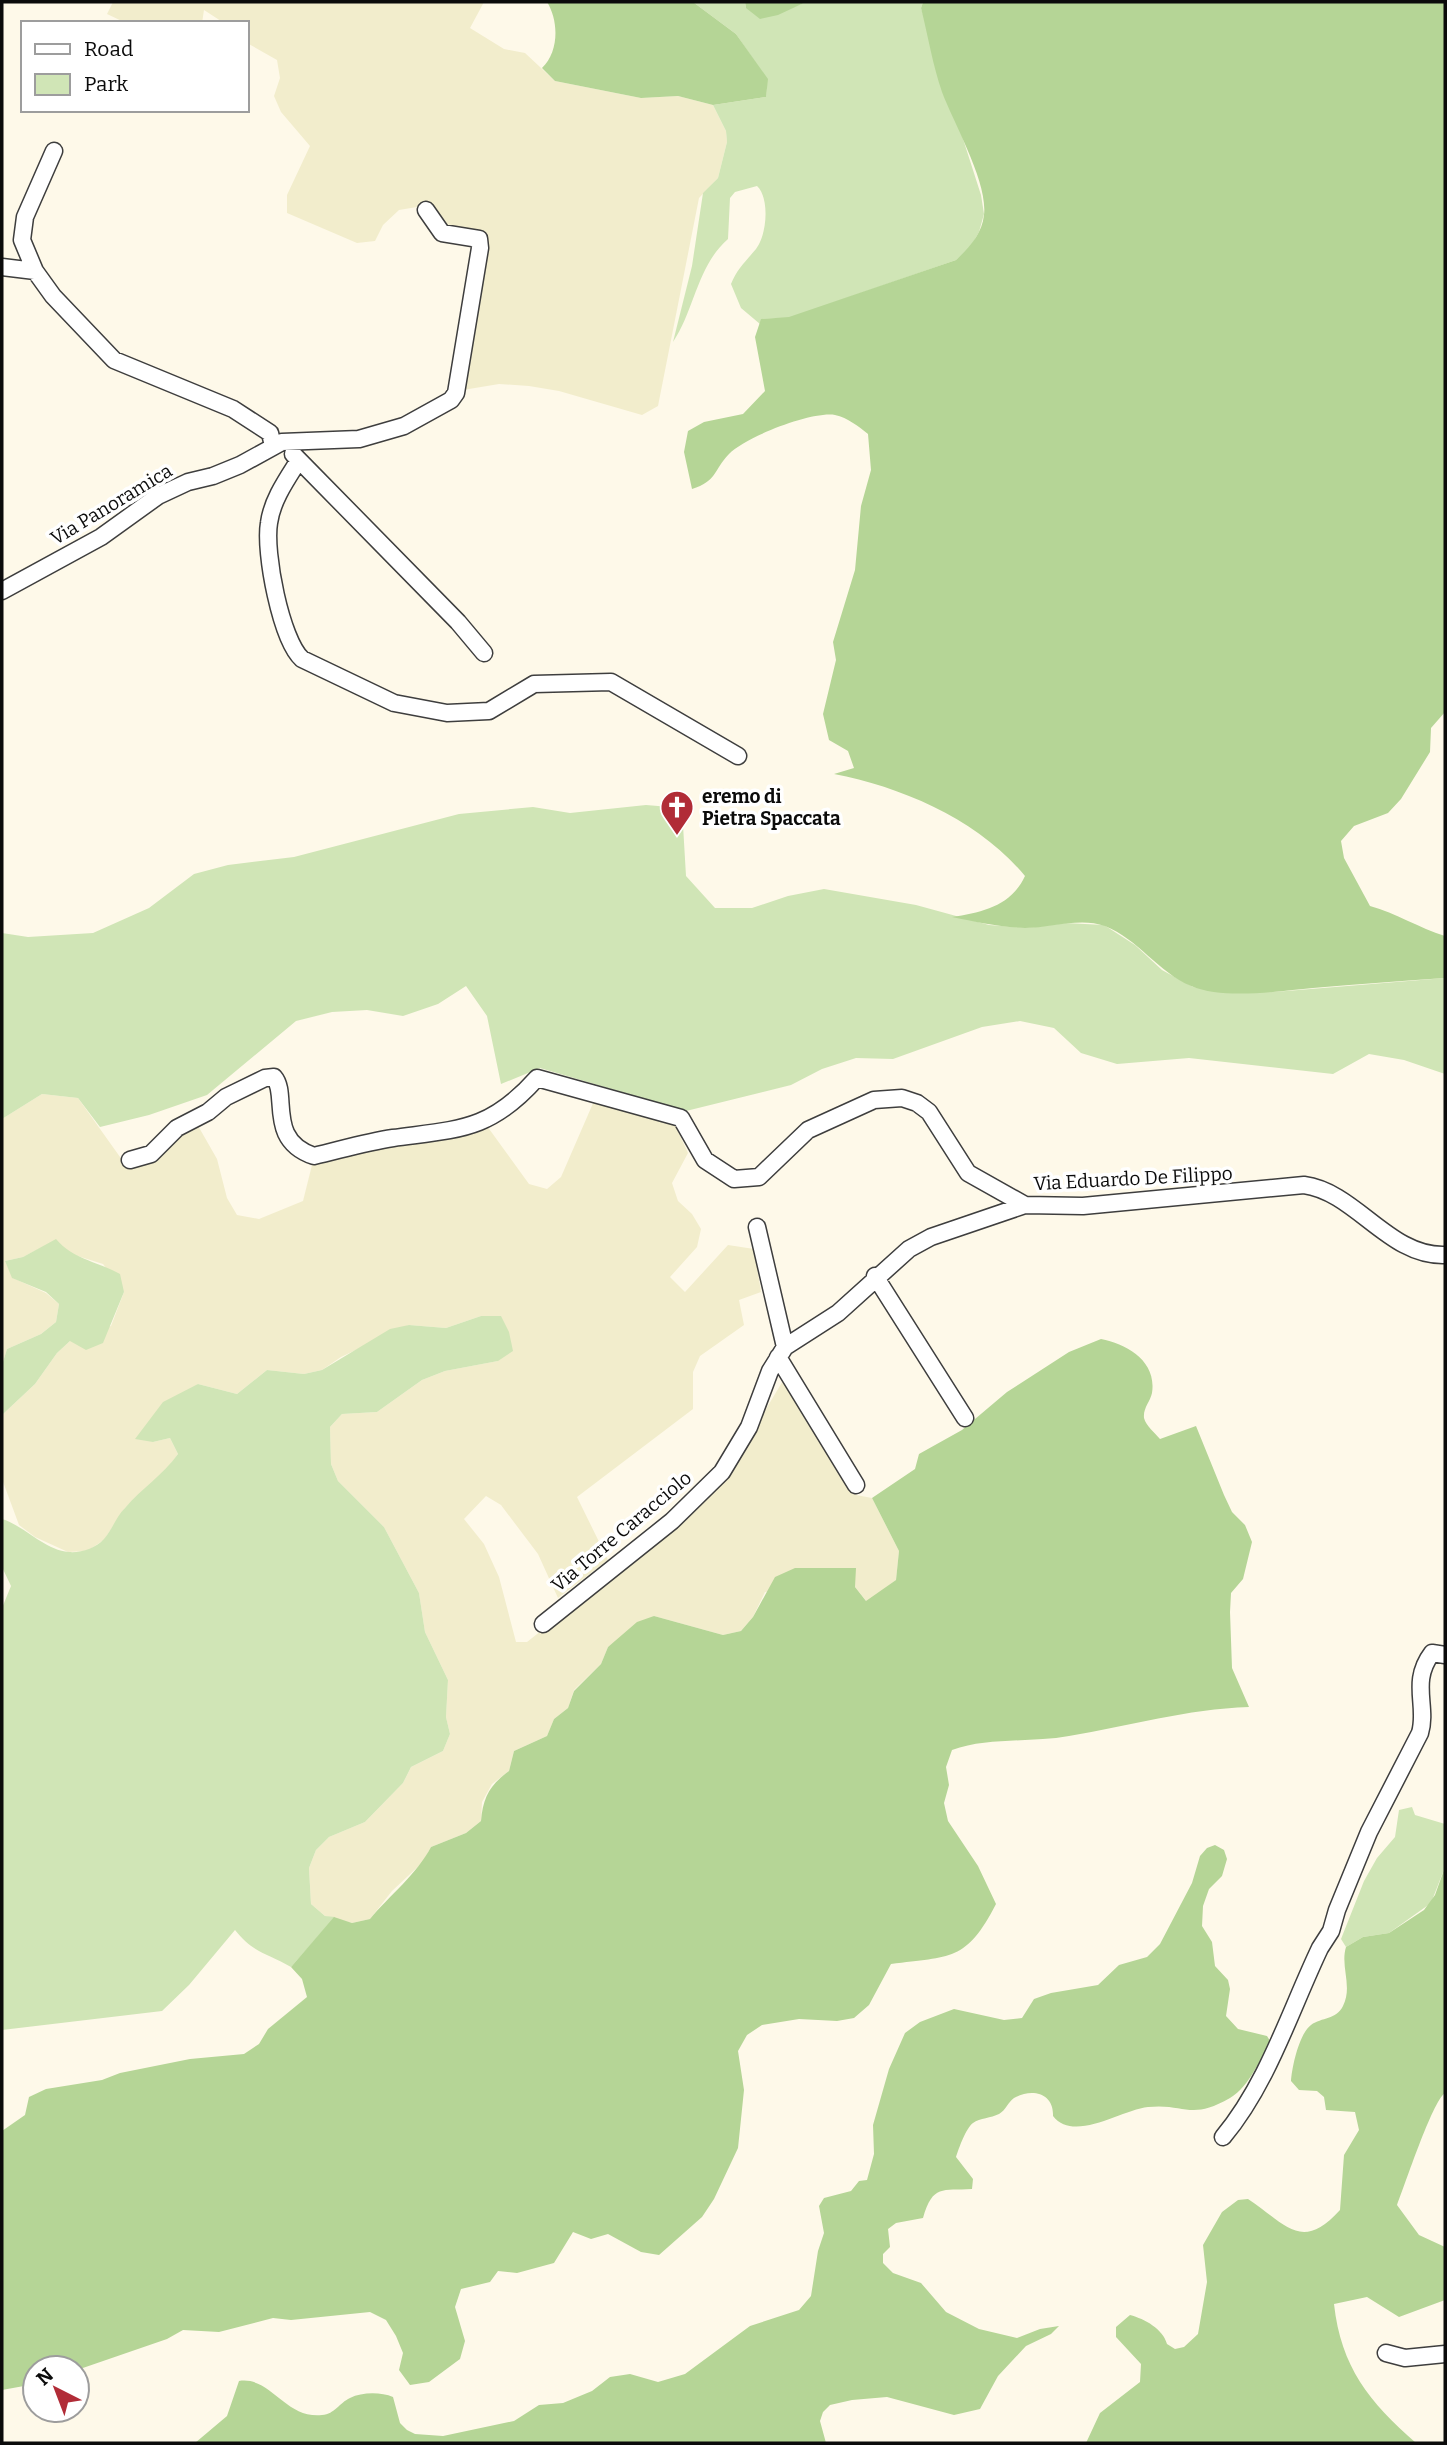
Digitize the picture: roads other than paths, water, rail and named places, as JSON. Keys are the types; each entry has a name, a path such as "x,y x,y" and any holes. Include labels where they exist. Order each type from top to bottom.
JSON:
{"street":[{"path":"54,150 22,228 22,240 36,271 77,323 114,360 233,409 270,433 277,444 299,460 458,622 484,653"},
{"path":"277,444 359,439 404,426 442,407 456,393 475,288 479,239 442,233 426,210"},
{"path":"2,267 36,271"},
{"name":"Via Panoramica","path":"2,591 101,537 158,496 188,482 240,465 277,444"},
{"path":"299,460 276,499 268,524 281,616 292,647 302,659 394,703 447,713 489,711 534,684 594,680 611,682 738,756"},
{"name":"Via Eduardo De Filippo","path":"130,1160 151,1154 177,1128 208,1112 226,1097 265,1078 274,1077 278,1082 279,1121 293,1142 314,1156 390,1139 456,1131 482,1122 514,1104 537,1078 681,1118 705,1160 734,1179 759,1177 808,1130 874,1100 902,1098 917,1103 929,1112 968,1173 1025,1205 1083,1206 1304,1185 1325,1190 1367,1221 1415,1249 1434,1256 1445,1255"},
{"path":"781,1352 838,1313 875,1276 909,1249 931,1237 1025,1205"},
{"path":"757,1227 781,1352 856,1485"},
{"path":"875,1276 965,1418"},
{"name":"Via Torre Caracciolo","path":"543,1624 672,1521 722,1472 749,1427 781,1352"},
{"path":"1223,2137 1241,2116 1258,2086 1314,1959 1331,1931 1369,1832 1420,1732 1423,1721 1418,1700 1425,1662 1432,1653 1445,1655"},
{"path":"1386,2353 1405,2358 1445,2354"}],"place":[{"name":"eremo di Pietra Spaccata","path":"677,837"}]}
